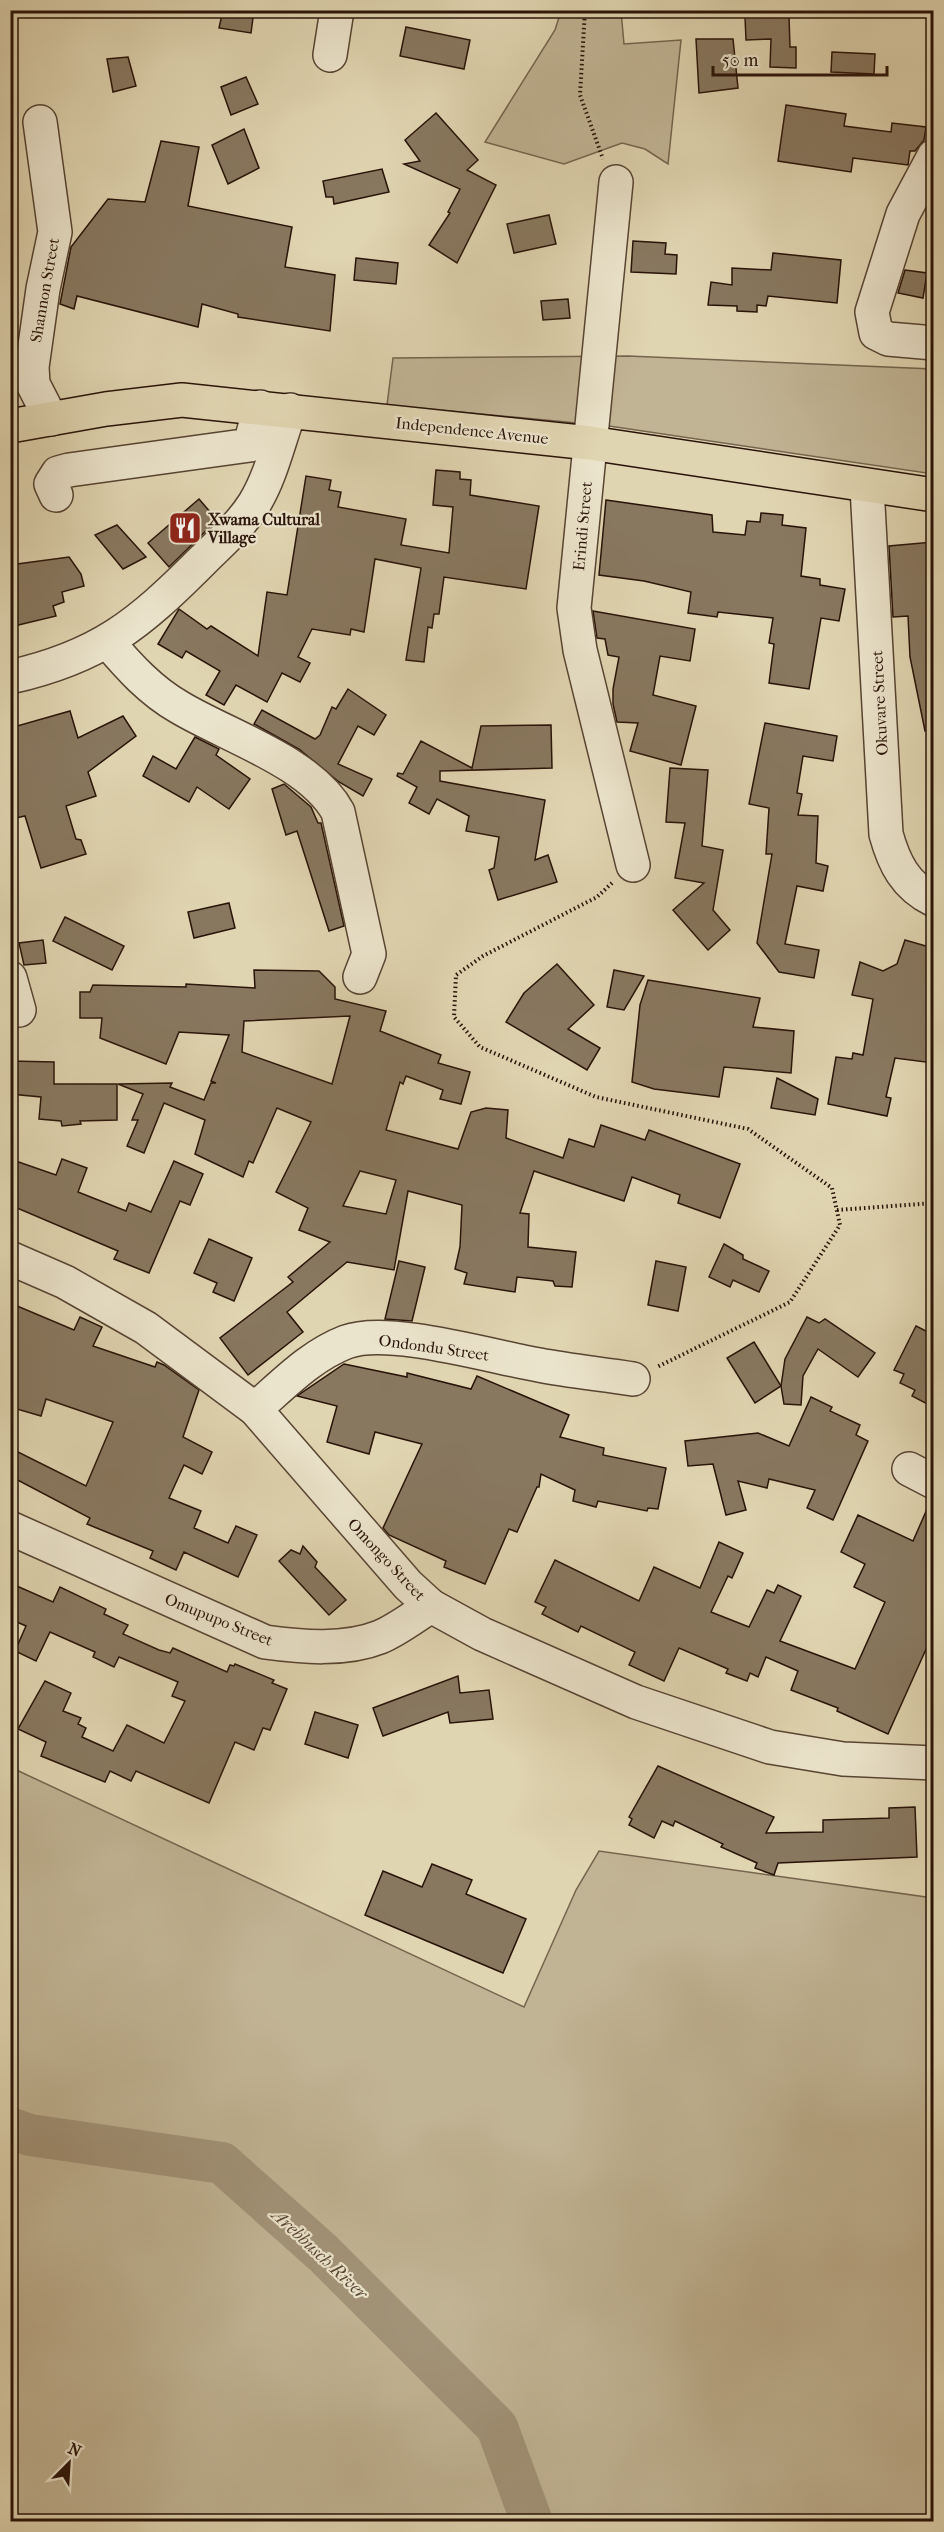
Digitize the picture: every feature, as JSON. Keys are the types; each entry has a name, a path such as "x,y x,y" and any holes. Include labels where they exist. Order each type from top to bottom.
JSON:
{"main road":[{"name":"Independence Avenue","path":"10,426 106,409 182,400 590,442 867,487 933,495"}],"street":[{"path":"330,55 338,10"},
{"name":"Shannon Street","path":"40,122 55,232 43,289 32,367 33,384 51,419"},
{"path":"933,156 903,214 872,312 876,333 888,339 933,343"},
{"name":"Erindi Street","path":"616,182 574,608 575,627 633,865"},
{"path":"56,495 51,484 58,473 63,471 250,445 275,409"},
{"path":"10,677 64,662 108,642 155,608 242,520 255,502 264,482 275,409"},
{"name":"Okuvare Street","path":"867,487 886,834 892,859 904,878 922,894 933,900"},
{"path":"108,642 134,672 177,706 310,777 328,795 338,812 369,954 360,977"},
{"path":"10,978 19,1010"},
{"name":"Omongo Street","path":"10,1258 65,1282 146,1328 255,1409 408,1586 431,1606 482,1634 636,1702 770,1747 843,1759 933,1763"},
{"name":"Ondondu Street","path":"255,1409 316,1356 348,1341 373,1337 464,1349 538,1365 633,1379"},
{"name":"Omupupo Street","path":"10,1528 265,1642 300,1646 329,1646 380,1637 431,1606"}],"path":[{"path":"585,10 580,95 598,150 616,182"},
{"path":"633,865 597,897 483,956 456,975 454,1017 480,1047 596,1098 748,1129 832,1188 840,1226 790,1302 633,1379"},
{"path":"837,1210 933,1203"}],"shaded area":[{"path":"561,11 621,11 624,44 681,40 668,164 645,149 622,143 564,164 485,142 555,30"},
{"path":"628,356 933,369 933,474 609,426 387,405 393,358"},
{"path":"10,1767 524,2007 576,1890 599,1851 933,1898 933,2521 11,2521"}],"building":[{"path":"223,10 254,10 251,33 219,28"},
{"path":"789,16 790,47 796,47 796,68 770,67 771,39 746,40 745,17"},
{"path":"406,27 470,40 464,69 400,56"},
{"path":"696,39 733,39 738,88 699,93"},
{"path":"832,52 875,54 874,74 831,72"},
{"path":"128,57 136,86 113,92 107,59"},
{"path":"246,77 258,104 231,115 221,87"},
{"path":"786,105 846,114 844,126 891,132 892,123 926,127 924,140 915,151 910,151 908,165 853,158 851,172 778,161"},
{"path":"436,113 478,160 467,170 496,185 457,263 429,245 450,213 448,212 460,189 404,164 420,161 405,140"},
{"path":"244,129 259,168 228,184 212,145"},
{"path":"161,141 199,147 188,206 292,227 285,267 335,275 330,331 238,317 238,314 202,304 198,327 77,296 74,309 60,304 71,247 108,199 145,202"},
{"path":"382,169 389,192 334,204 333,197 326,197 323,181"},
{"path":"549,215 556,244 514,253 507,224"},
{"path":"633,241 666,243 665,254 677,255 676,274 631,272"},
{"path":"773,253 841,260 837,303 768,296 766,306 757,305 757,312 737,311 737,306 708,305 711,282 732,285 732,268 771,270"},
{"path":"356,258 398,263 396,284 354,280"},
{"path":"905,270 927,273 923,298 898,293"},
{"path":"568,299 570,318 543,320 541,301"},
{"path":"436,470 460,472 460,479 471,480 470,495 539,506 526,589 444,577 439,614 434,614 432,628 428,627 424,662 406,660 421,568 375,559 364,632 351,629 350,635 312,629 298,657 310,663 300,682 282,673 267,702 236,685 224,705 206,695 220,671 186,651 182,658 158,644 179,609 207,629 211,626 258,656 267,592 287,595 306,476 331,480 329,490 341,492 338,507 406,519 401,545 449,553 453,507 433,505"},
{"path":"199,499 217,520 169,567 148,543"},
{"path":"606,500 712,515 713,532 745,535 747,521 760,522 761,513 783,515 782,525 806,528 801,576 820,579 820,585 845,589 839,621 821,618 809,689 769,683 774,644 769,643 773,618 718,612 717,617 688,613 691,592 644,581 599,575"},
{"path":"117,525 146,557 123,569 95,535"},
{"path":"933,542 933,730 925,731 910,657 908,616 893,617 889,546"},
{"path":"69,557 81,574 84,586 62,592 64,602 53,606 56,616 10,627 10,565"},
{"path":"593,611 695,629 690,661 660,656 653,695 696,706 681,765 630,751 638,723 617,722 613,704 613,689 619,657 608,655 605,639 597,638"},
{"path":"348,689 386,715 374,735 358,726 338,764 372,779 363,796 339,782 299,749 254,724 262,710 315,739 320,735 332,707 336,709"},
{"path":"70,711 78,738 123,716 136,736 88,772 96,796 66,806 76,839 81,840 86,854 41,868 25,816 16,818 10,804 10,728"},
{"path":"765,723 837,736 833,761 803,756 797,793 802,794 798,815 818,816 816,863 828,866 823,891 797,886 785,944 819,950 814,978 779,972 757,943 772,854 766,854 769,808 749,804"},
{"path":"551,725 552,768 440,771 440,781 545,800 535,860 548,855 557,882 498,900 489,870 494,868 499,837 466,831 469,816 437,799 429,814 409,803 417,787 397,776 398,773 403,774 421,741 472,768 481,726"},
{"path":"195,737 219,749 216,755 250,779 229,809 197,787 189,802 143,776 153,756 176,769"},
{"path":"670,768 708,770 702,846 723,850 713,910 730,930 708,950 673,910 704,883 675,878 685,823 666,822"},
{"path":"284,784 311,807 318,823 321,823 344,926 329,931 297,831 286,835 272,789"},
{"path":"229,903 235,928 194,938 188,912"},
{"path":"65,917 124,946 112,970 53,941"},
{"path":"43,940 46,963 24,965 19,943"},
{"path":"905,940 933,948 933,1063 895,1058 886,1097 891,1098 887,1116 828,1104 836,1057 852,1059 853,1053 863,1055 873,999 852,995 860,962 883,971 897,964"},
{"path":"557,964 594,1005 568,1029 600,1048 587,1070 506,1022 524,993"},
{"path":"254,970 319,971 335,987 335,999 386,1011 380,1031 441,1055 438,1063 470,1072 461,1104 440,1099 443,1090 406,1076 403,1084 400,1082 386,1130 458,1149 471,1112 486,1108 508,1110 506,1138 563,1158 569,1139 594,1147 601,1125 645,1140 649,1130 740,1164 720,1218 678,1203 680,1195 632,1177 624,1201 534,1171 520,1213 529,1214 528,1247 576,1252 572,1287 555,1286 553,1281 517,1277 515,1292 464,1284 467,1273 455,1269 460,1247 462,1205 408,1191 394,1270 347,1262 287,1312 303,1332 248,1375 220,1338 293,1282 288,1277 330,1242 299,1230 308,1208 276,1192 311,1122 277,1108 253,1163 249,1161 243,1177 195,1154 205,1120 164,1103 144,1153 127,1146 138,1120 132,1120 143,1094 118,1084 172,1083 170,1087 204,1100 211,1083 216,1083 211,1081 229,1035 179,1032 166,1064 100,1038 102,1018 80,1018 80,992 90,992 93,985 186,987 186,984 255,988","holes":["350,1016 332,1084 242,1052 244,1021","360,1171 396,1180 386,1214 343,1206"]},
{"path":"614,970 644,976 624,1010 607,1007"},
{"path":"648,980 760,998 753,1027 794,1031 791,1073 724,1067 719,1097 654,1089 632,1082 640,1005"},
{"path":"10,1061 54,1062 54,1084 117,1084 117,1120 80,1121 81,1124 62,1126 61,1121 39,1119 41,1097 10,1094"},
{"path":"777,1078 818,1099 815,1115 771,1108"},
{"path":"10,1159 56,1175 62,1159 87,1168 78,1192 126,1211 129,1203 151,1212 174,1161 203,1174 190,1205 180,1201 149,1273 114,1259 118,1251 10,1205"},
{"path":"209,1239 252,1258 234,1301 213,1292 217,1283 194,1273"},
{"path":"724,1244 743,1255 743,1259 769,1271 759,1292 733,1280 730,1287 709,1277"},
{"path":"399,1261 425,1267 412,1321 385,1319"},
{"path":"656,1261 686,1267 678,1311 648,1305"},
{"path":"10,1303 74,1330 80,1317 102,1327 93,1346 155,1367 157,1362 199,1390 183,1437 212,1452 202,1474 184,1465 169,1498 201,1511 194,1528 228,1543 236,1526 257,1535 238,1577 184,1552 176,1570 150,1558 153,1551 87,1524 90,1518 10,1476 10,1448 86,1486 113,1422 46,1399 41,1416 10,1407"},
{"path":"807,1317 819,1323 825,1319 875,1353 858,1377 818,1349 803,1376 801,1405 784,1404 781,1386 785,1359"},
{"path":"916,1326 932,1334 927,1343 933,1346 933,1407 912,1396 915,1390 900,1383 904,1374 894,1370"},
{"path":"754,1342 781,1386 755,1403 727,1358"},
{"path":"344,1364 407,1377 407,1373 471,1389 477,1376 569,1415 560,1437 604,1448 603,1455 666,1468 658,1509 648,1508 647,1511 598,1501 596,1507 573,1501 575,1490 541,1474 539,1487 517,1532 509,1529 485,1584 444,1567 446,1561 389,1535 383,1528 422,1444 375,1432 369,1454 327,1442 337,1406 297,1396"},
{"path":"811,1397 832,1407 830,1411 860,1425 856,1435 868,1441 833,1520 807,1508 815,1490 769,1479 767,1488 738,1481 746,1510 726,1515 713,1464 688,1466 685,1441 758,1433 789,1446"},
{"path":"931,1500 933,1501 933,1650 927,1647 888,1734 837,1711 838,1708 791,1690 798,1671 766,1657 758,1677 750,1673 747,1681 726,1673 728,1669 679,1648 664,1681 629,1665 635,1652 581,1626 578,1632 542,1614 546,1607 535,1602 555,1560 639,1601 654,1567 700,1588 719,1542 743,1553 732,1578 728,1576 711,1612 749,1627 767,1590 774,1593 778,1585 801,1596 780,1641 855,1669 885,1602 854,1587 865,1564 841,1552 858,1515 913,1541"},
{"path":"303,1546 317,1562 315,1567 346,1600 329,1615 279,1561 291,1550 300,1554"},
{"path":"10,1583 53,1602 60,1587 106,1609 104,1614 128,1625 123,1634 159,1650 170,1653 173,1648 227,1672 230,1665 235,1664 274,1680 272,1683 287,1689 270,1730 263,1728 254,1750 235,1742 209,1803 136,1771 131,1781 110,1771 105,1782 41,1756 46,1742 18,1729 45,1681 71,1693 63,1711 81,1718 78,1724 86,1728 82,1737 113,1751 127,1725 164,1743 185,1701 172,1696 178,1682 119,1657 114,1667 93,1657 95,1652 50,1632 36,1661 15,1651 26,1626 10,1619"},
{"path":"458,1676 460,1693 489,1690 493,1719 450,1723 448,1712 383,1736 373,1708"},
{"path":"315,1712 358,1725 348,1758 305,1744"},
{"path":"658,1766 774,1817 766,1833 823,1832 823,1820 889,1818 889,1808 915,1807 917,1857 778,1863 774,1875 755,1868 757,1863 721,1847 723,1844 675,1821 673,1826 662,1821 654,1838 629,1825 632,1819 629,1817"},
{"path":"432,1864 472,1880 466,1894 526,1919 503,1973 365,1915 383,1871 422,1887"}],"waterway":[{"name":"Arebbusch River","path":"10,2128 30,2135 222,2163 323,2253 497,2427 532,2522"}],"place":[{"name":"Xwama Cultural Village","path":"185,528"}]}
